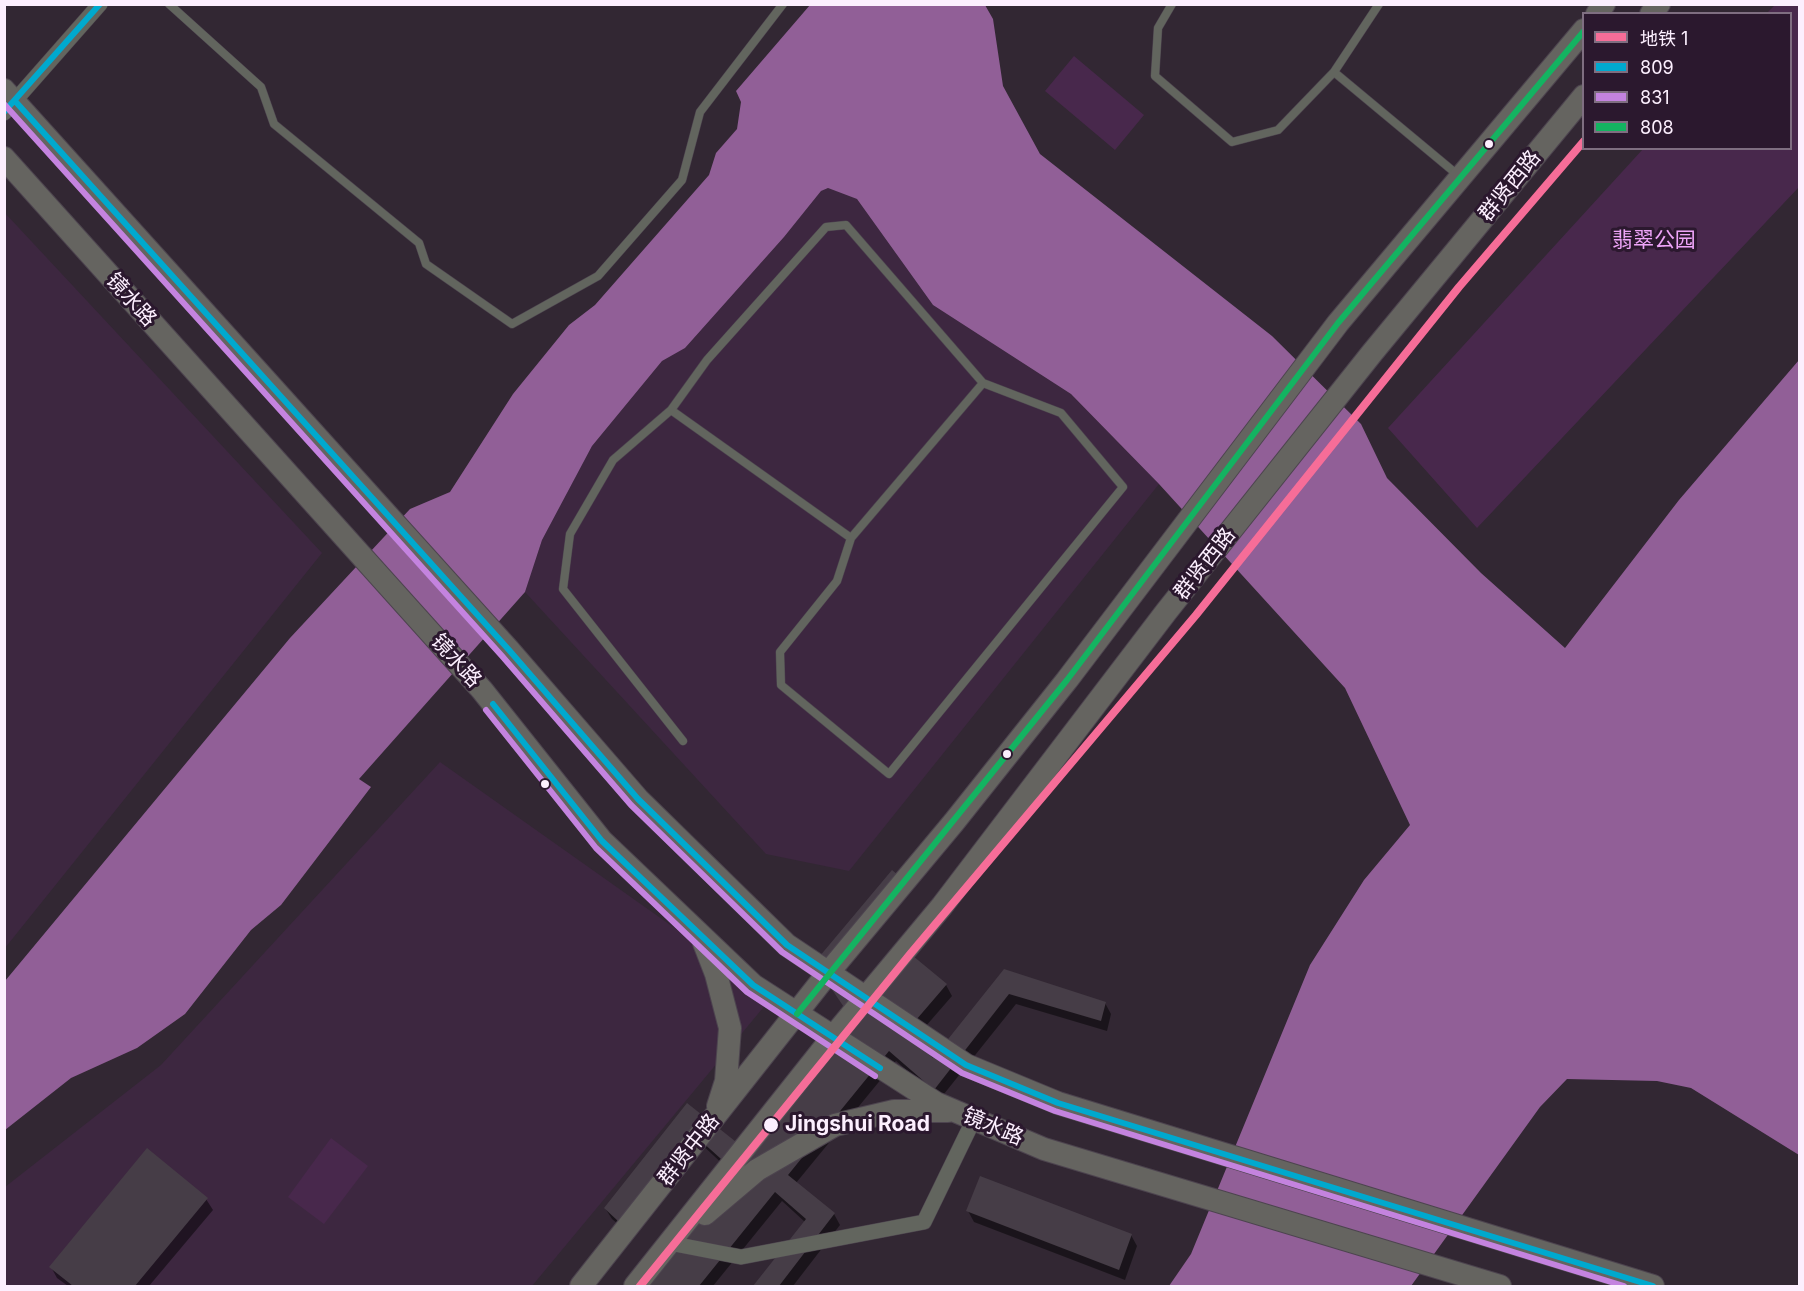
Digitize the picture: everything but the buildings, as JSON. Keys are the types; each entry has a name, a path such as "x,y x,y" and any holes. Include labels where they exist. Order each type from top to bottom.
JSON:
{"main road":[{"name":"群贤西路","path":"797,1014 1067,680 1338,323 1582,32"},
{"name":"群贤西路","path":"832,1038 942,906 1166,612 1372,353 1582,98"},
{"path":"8,101 509,650 638,800 787,945 966,1065 1058,1103 1653,1287"},
{"name":"镜水路","path":"4,158 482,690 602,841 753,985 936,1103 1044,1149 1489,1283"},
{"path":"702,936 716,974 730,1028 726,1081 715,1118"},
{"name":"群贤中路","path":"581,1287 797,1014"},
{"name":"群贤中路","path":"635,1287 832,1038"},
{"path":"669,1243 757,1170 834,1125 894,1111 965,1115"}],"street":[{"path":"8,101 100,4"},
{"path":"669,1243 741,1257 924,1221 965,1115"}],"lane":[{"path":"169,4 261,87 274,124 419,243 426,264 512,324 598,276 682,180 700,112 783,4"},
{"path":"1172,4 1158,28 1155,76 1232,142 1278,130 1334,72 1379,4"},
{"path":"1334,72 1461,177"},
{"path":"683,741 563,589 570,534 613,460 671,410 707,360 826,227 846,225 983,383 1061,413 1123,487 889,774 781,686 780,652 837,581 851,538 983,383"},
{"path":"671,410 851,538"}],"shaded area":[{"path":"810,5 985,5 993,19 1003,86 1040,154 1272,336 1361,424 1387,478 1481,573 1565,648 1679,500 1799,360 1799,1155 1691,1088 1657,1081 1567,1079 1540,1107 1411,1286 1169,1286 1191,1254 1310,965 1364,880 1410,825 1345,688 1159,484 1071,394 933,305 857,199 828,188 821,191 784,237 685,348 662,361 592,446 542,540 525,592 359,779 371,787 281,905 251,930 185,1014 137,1048 71,1078 5,1130 5,981 290,638 410,509 450,492 513,394 569,325 595,305 709,175 716,153 737,129 741,102 736,91"},
{"path":"828,188 857,199 933,305 1071,394 1159,484 849,871 766,854 525,592 542,540 592,446 662,361 685,348 784,237 821,191"},
{"path":"5,213 322,553 5,948"},
{"path":"440,762 772,997 532,1286 5,1286 5,1187 161,1065"}],"green space":[{"name":"翡翠公园","path":"1775,5 1799,5 1799,187 1477,528 1388,428 1642,150 1792,150 1792,12 1768,12"},
{"path":"1074,56 1144,115 1115,150 1045,91"},
{"path":"331,1138 368,1166 324,1224 288,1197"}],"metro line":[{"name":"1","path":"640,1286 911,953 1196,615 1459,287 1582,143"}],"transit line":[{"name":"809","path":"4,112 100,4"},
{"name":"808","path":"797,1014 1067,680 1338,323 1582,33"},
{"name":"809","path":"15,101 509,650 638,799 787,945 966,1065 1058,1103 1653,1286"},
{"name":"831","path":"4,104 502,656 631,805 782,952 962,1073 1055,1111 1624,1286"},
{"name":"809","path":"493,704 602,841 753,985 880,1068"},
{"name":"831","path":"486,710 596,848 747,992 875,1076"}],"place":[{"name":"Jingshui Road","path":"771,1125"}]}
